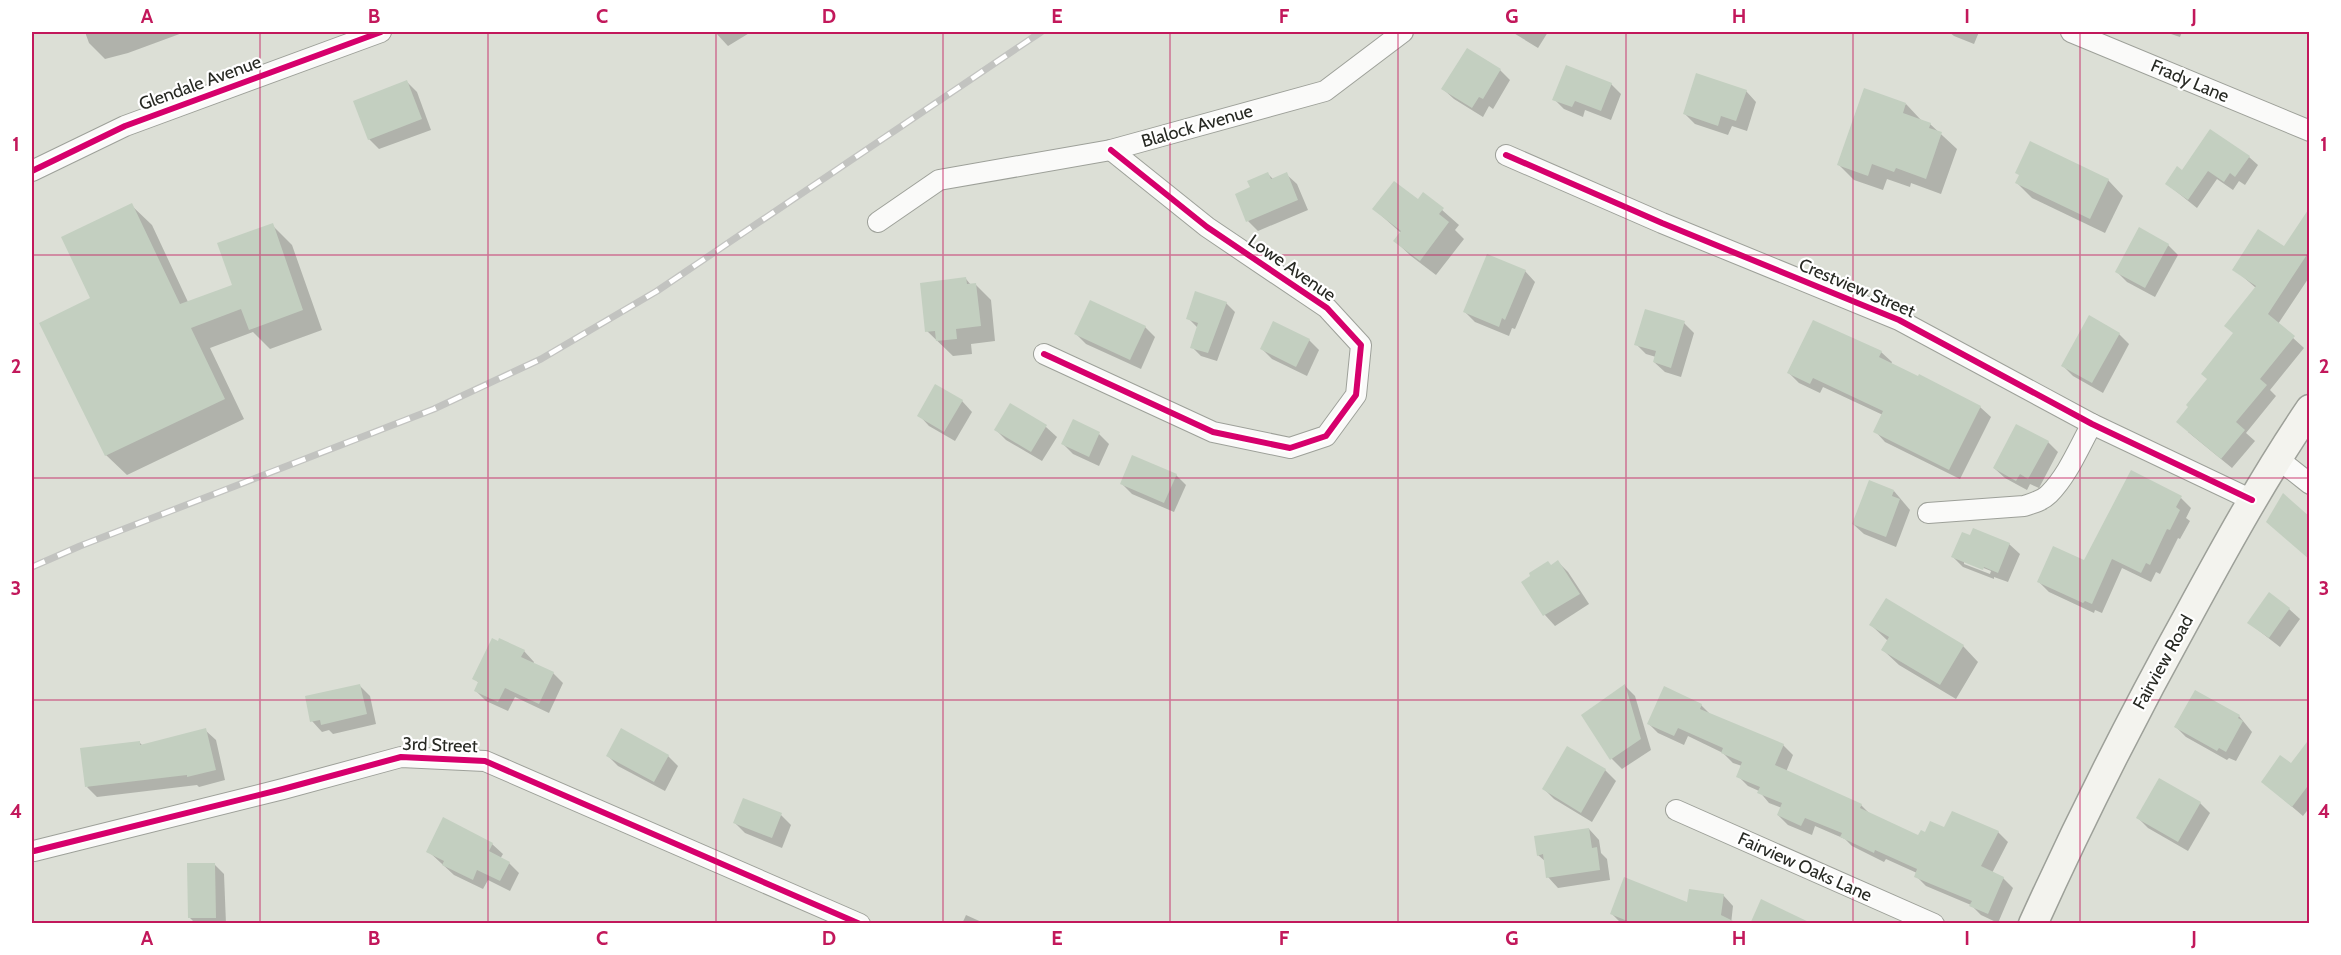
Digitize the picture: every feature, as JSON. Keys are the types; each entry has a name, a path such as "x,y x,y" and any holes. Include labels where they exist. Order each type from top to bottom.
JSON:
{"main road":[{"name":"Fairview Road","path":"2032,924 2076,827 2132,718 2252,500 2310,409"}],"street":[{"name":"Glendale Avenue","path":"32,171 125,126 381,32"},
{"name":"Blalock Avenue","path":"878,222 939,180 1112,150 1324,91 1402,32"},
{"name":"Frady Lane","path":"2071,32 2310,131"},
{"name":"Lowe Avenue","path":"1044,354 1214,432 1290,448 1326,436 1356,395 1361,345 1327,308 1207,227 1112,150"},
{"name":"Crestview Street","path":"1506,155 1662,223 1899,320 2092,424 2252,500"},
{"path":"1928,513 2024,506 2037,502 2048,495 2060,481 2092,424"},
{"path":"2277,458 2310,484"},
{"name":"3rd Street","path":"34,851 401,757 485,761 860,924"},
{"name":"Fairview Oaks Lane","path":"1676,810 1934,924"}],"building":[{"path":"1467,48 1501,69 1483,99 1479,97 1472,108 1441,89"},
{"path":"1566,65 1612,83 1601,111 1575,101 1572,107 1552,100"},
{"path":"1696,73 1747,90 1736,121 1721,116 1718,126 1683,114"},
{"path":"407,80 422,119 368,140 353,101"},
{"path":"1864,88 1906,103 1903,113 1931,123 1929,128 1942,132 1926,179 1896,168 1894,172 1872,164 1868,176 1837,165"},
{"path":"2210,129 2250,156 2235,177 2230,173 2224,182 2208,171 2188,200 2165,184 2177,166 2182,170"},
{"path":"2030,141 2109,179 2090,219 2015,183 2019,175 2015,173"},
{"path":"1268,172 1271,179 1287,172 1298,200 1246,222 1235,194 1250,187 1247,181"},
{"path":"1394,181 1418,199 1423,192 1444,208 1439,214 1449,222 1420,261 1393,241 1401,231 1372,209"},
{"path":"132,203 180,304 232,285 217,243 273,223 303,310 249,330 241,309 191,328 225,399 105,456 39,323 90,298 61,237"},
{"path":"2310,207 2310,250 2268,314 2295,336 2260,379 2267,385 2236,422 2245,430 2221,459 2176,422 2188,407 2186,405 2207,379 2201,374 2233,333 2224,326 2256,286 2232,270 2258,229 2284,246"},
{"path":"2139,227 2169,244 2145,288 2115,272"},
{"path":"1487,254 1526,270 1505,320 1502,318 1499,327 1463,312"},
{"path":"966,277 967,284 976,283 981,326 956,329 957,339 936,341 935,331 925,332 920,283"},
{"path":"1195,291 1227,302 1208,353 1190,348 1198,323 1186,319"},
{"path":"1090,300 1146,326 1130,360 1074,334"},
{"path":"1645,309 1685,321 1671,368 1653,362 1656,351 1634,345"},
{"path":"2089,315 2120,333 2092,383 2061,366"},
{"path":"1813,320 1882,351 1879,357 1918,376 1919,374 1981,406 1949,470 1873,432 1883,411 1813,378 1810,384 1787,373"},
{"path":"1273,321 1310,339 1296,367 1260,349"},
{"path":"935,384 963,400 944,432 917,416"},
{"path":"1010,403 1047,425 1031,452 994,430"},
{"path":"1073,419 1100,432 1089,457 1061,444"},
{"path":"2016,424 2049,441 2028,479 2020,474 2016,481 1993,468"},
{"path":"1132,455 1177,474 1164,503 1120,484"},
{"path":"2131,470 2182,496 2176,507 2180,510 2170,530 2167,529 2150,565 2146,563 2141,573 2112,559 2092,604 2085,601 2083,603 2037,582 2053,546 2084,560"},
{"path":"1869,480 1894,490 1892,496 1900,499 1886,537 1852,524"},
{"path":"2283,493 2310,517 2310,560 2266,522"},
{"path":"1973,528 2010,543 1998,573 1984,567 1983,570 1951,557 1962,532 1970,535"},
{"path":"1558,560 1580,594 1543,616 1521,582 1530,576 1529,573 1548,561 1551,565"},
{"path":"2269,592 2290,608 2269,638 2247,623"},
{"path":"1886,598 1964,645 1940,685 1881,650 1889,637 1869,625"},
{"path":"492,638 498,641 499,638 525,650 521,657 554,672 539,704 505,688 498,702 474,691 478,682 472,679"},
{"path":"360,684 367,714 321,725 320,720 310,722 305,696"},
{"path":"1625,684 1641,739 1610,760 1581,715"},
{"path":"1664,686 1702,704 1700,709 1784,744 1775,765 1862,804 1860,808 1918,835 1921,830 1925,832 1930,821 1944,827 1952,811 1999,831 1981,866 2004,877 1988,914 1969,906 1972,901 1914,877 1917,869 1840,837 1842,833 1805,818 1801,826 1777,815 1782,803 1757,793 1760,787 1736,777 1742,762 1721,753 1723,748 1678,728 1674,736 1647,724"},
{"path":"2195,690 2240,715 2238,718 2243,721 2226,752 2219,748 2217,751 2174,727"},
{"path":"206,728 216,770 187,777 187,775 85,787 80,748 140,741 140,745"},
{"path":"621,728 669,755 654,782 606,756"},
{"path":"2310,738 2310,783 2292,807 2261,782 2280,755 2291,763"},
{"path":"1567,746 1606,769 1581,813 1542,789"},
{"path":"2159,778 2201,802 2178,842 2136,818"},
{"path":"743,798 782,813 772,838 733,823"},
{"path":"443,817 493,843 489,851 510,862 500,881 477,870 473,880 442,865 444,861 426,852"},
{"path":"1589,828 1592,848 1597,847 1600,870 1546,878 1543,854 1537,856 1534,836"},
{"path":"187,863 215,863 216,918 188,918"},
{"path":"1624,877 1687,902 1689,889 1724,894 1721,915 1739,924 1635,924 1610,914"},
{"path":"1761,899 1813,924 1750,924"}],"railway":[{"path":"32,567 80,546 434,409 541,359 657,291 1041,32"}],"cycle path":[{"path":"32,171 125,126 381,32"},
{"path":"1044,354 1213,432 1290,448 1326,436 1356,395 1361,345 1327,308 1207,227 1111,150"},
{"path":"1506,155 1662,223 1899,320 2092,424 2252,500"},
{"path":"34,851 401,757 485,761 860,924"}]}
